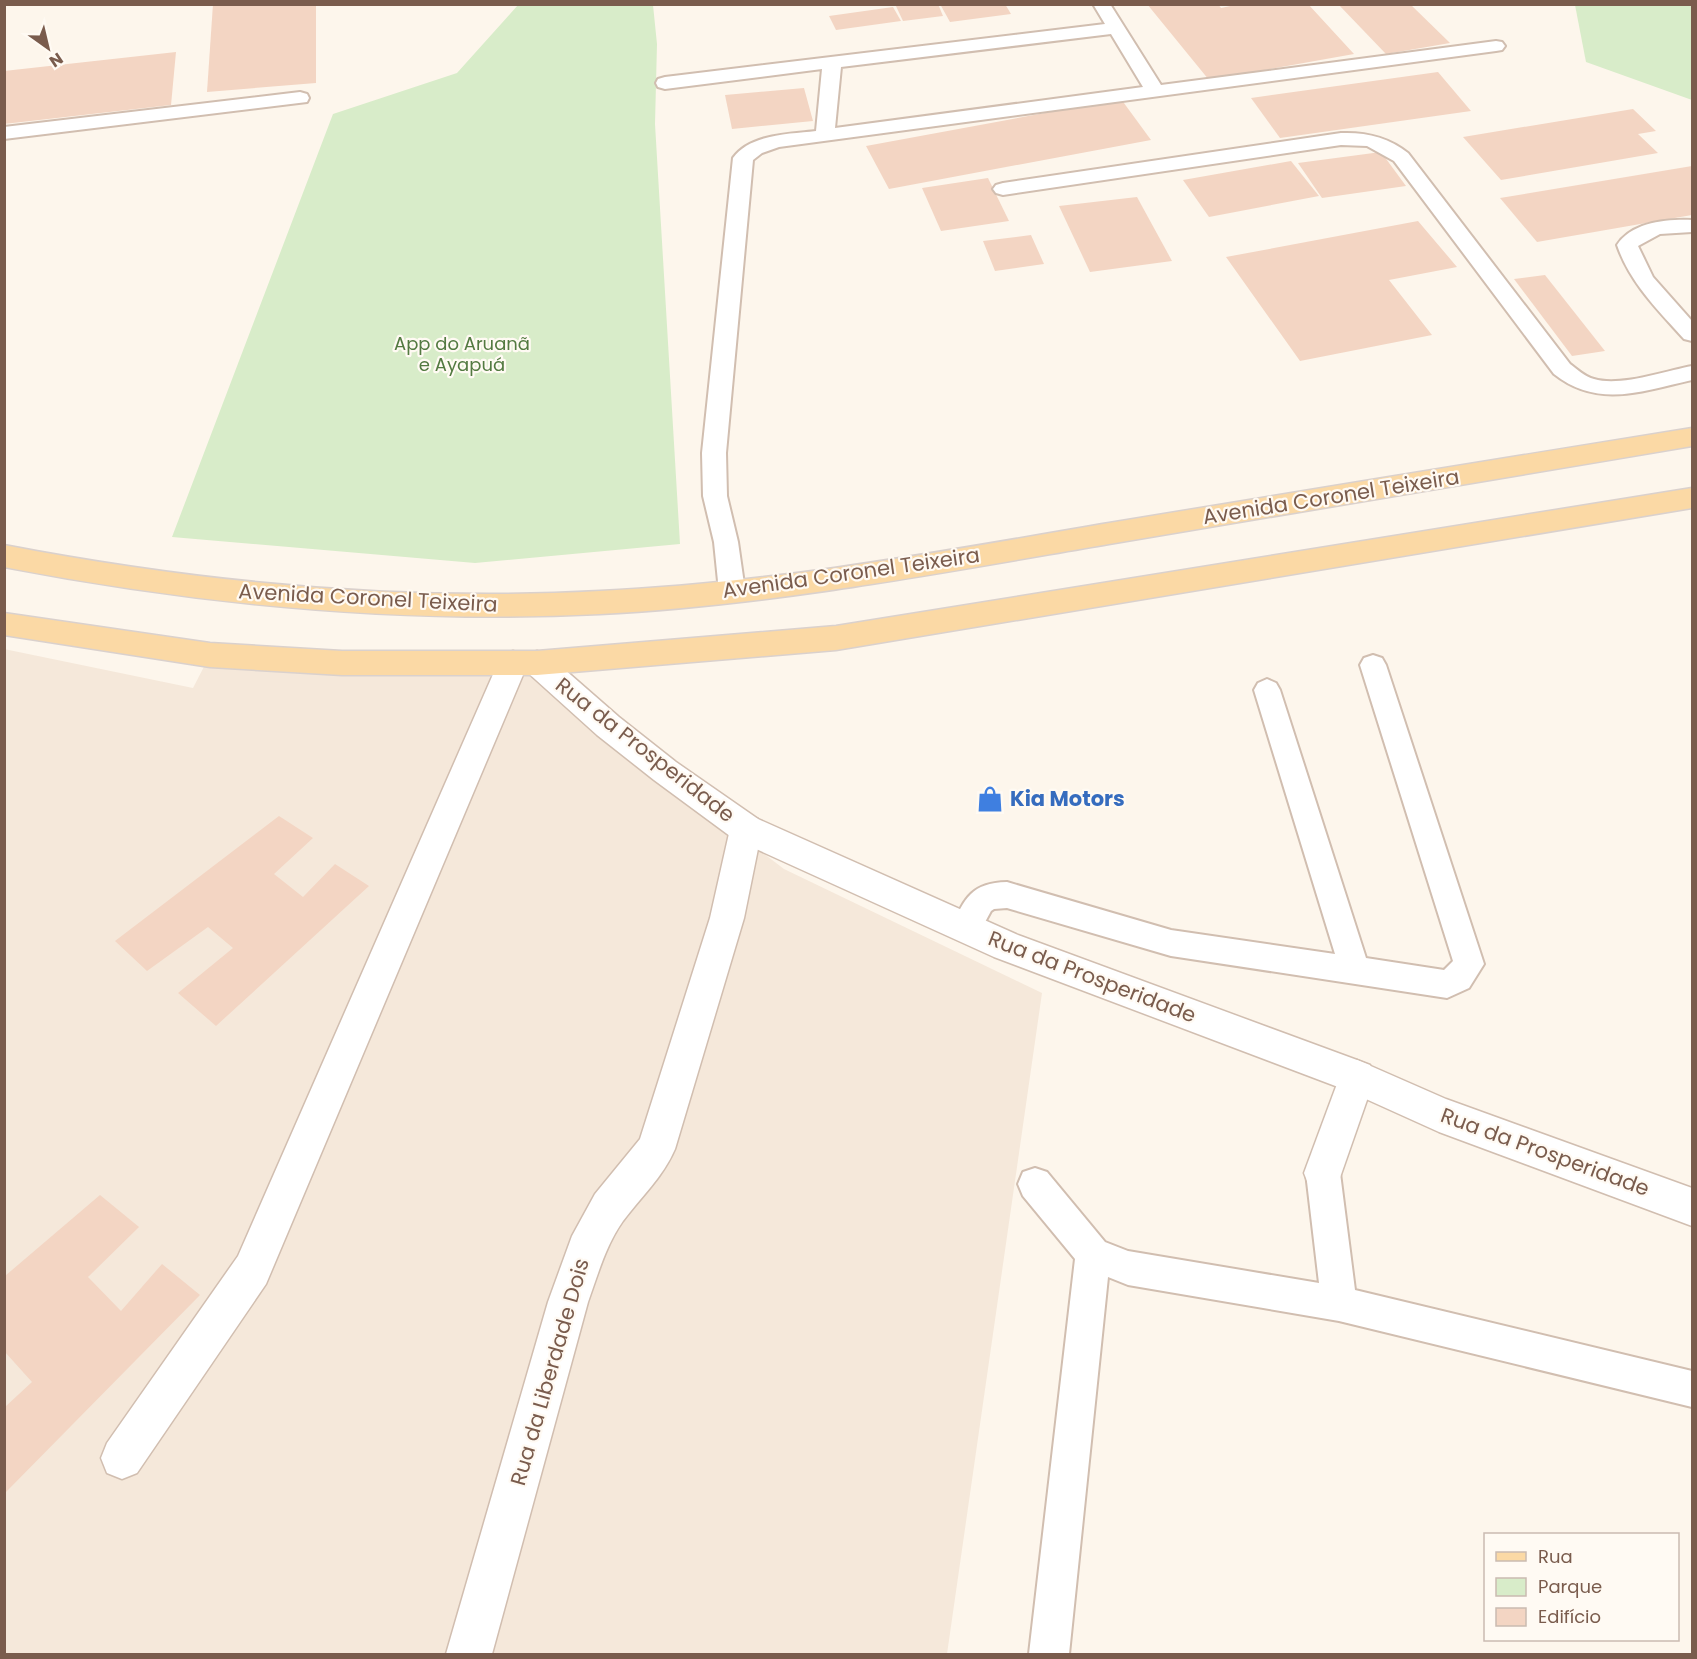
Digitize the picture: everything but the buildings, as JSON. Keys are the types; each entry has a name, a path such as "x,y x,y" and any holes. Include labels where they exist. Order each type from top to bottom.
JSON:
{"main road":[{"name":"Avenida Coronel Teixeira","path":"4,556 178,586 322,600 499,606 620,602 797,585 1692,437"},
{"path":"4,624 210,655 342,663 525,663 836,638 1692,498"}],"street":[{"name":"Rua da Prosperidade","path":"525,663 665,771 746,829 1006,946 1357,1077 1439,1114 1692,1207"},
{"path":"122,1458 252,1270 525,663"},
{"name":"Rua da Liberdade Dois","path":"468,1654 568,1302 586,1250 609,1208 656,1149 727,918 746,829"},
{"path":"1323,1173 1357,1077"}],"lane":[{"path":"1101,4 1155,91"},
{"path":"665,83 1116,28"},
{"path":"732,591 726,542 715,496 714,453 743,158 755,149 776,142 825,135 1496,46"},
{"path":"825,135 832,63"},
{"path":"4,133 300,98"},
{"path":"1003,189 1341,139 1358,137 1377,141 1401,157 1562,369 1577,381 1595,387 1613,388 1692,373"},
{"path":"1692,226 1674,225 1655,228 1637,235 1628,245 1631,258 1640,273 1692,334"},
{"path":"966,928 979,901 989,894 1007,895 1171,943 1447,984 1458,978 1469,964 1373,665"},
{"path":"1267,690 1356,970"},
{"path":"1323,1173 1339,1304"},
{"path":"1035,1184 1093,1254 1128,1268 1339,1304 1692,1389"},
{"path":"1049,1654 1093,1254"}],"shaded area":[{"path":"4,649 193,688 210,655 575,665 562,699 784,869 1042,993 947,1654 5,1654"}],"green space":[{"name":"App do Aruanã e Ayapuá","path":"518,5 653,5 657,44 655,124 680,544 475,563 172,537 333,114 457,73"},
{"path":"1575,5 1692,5 1692,100 1586,62"}],"place":[{"name":"Kia Motors","path":"990,799"}]}
